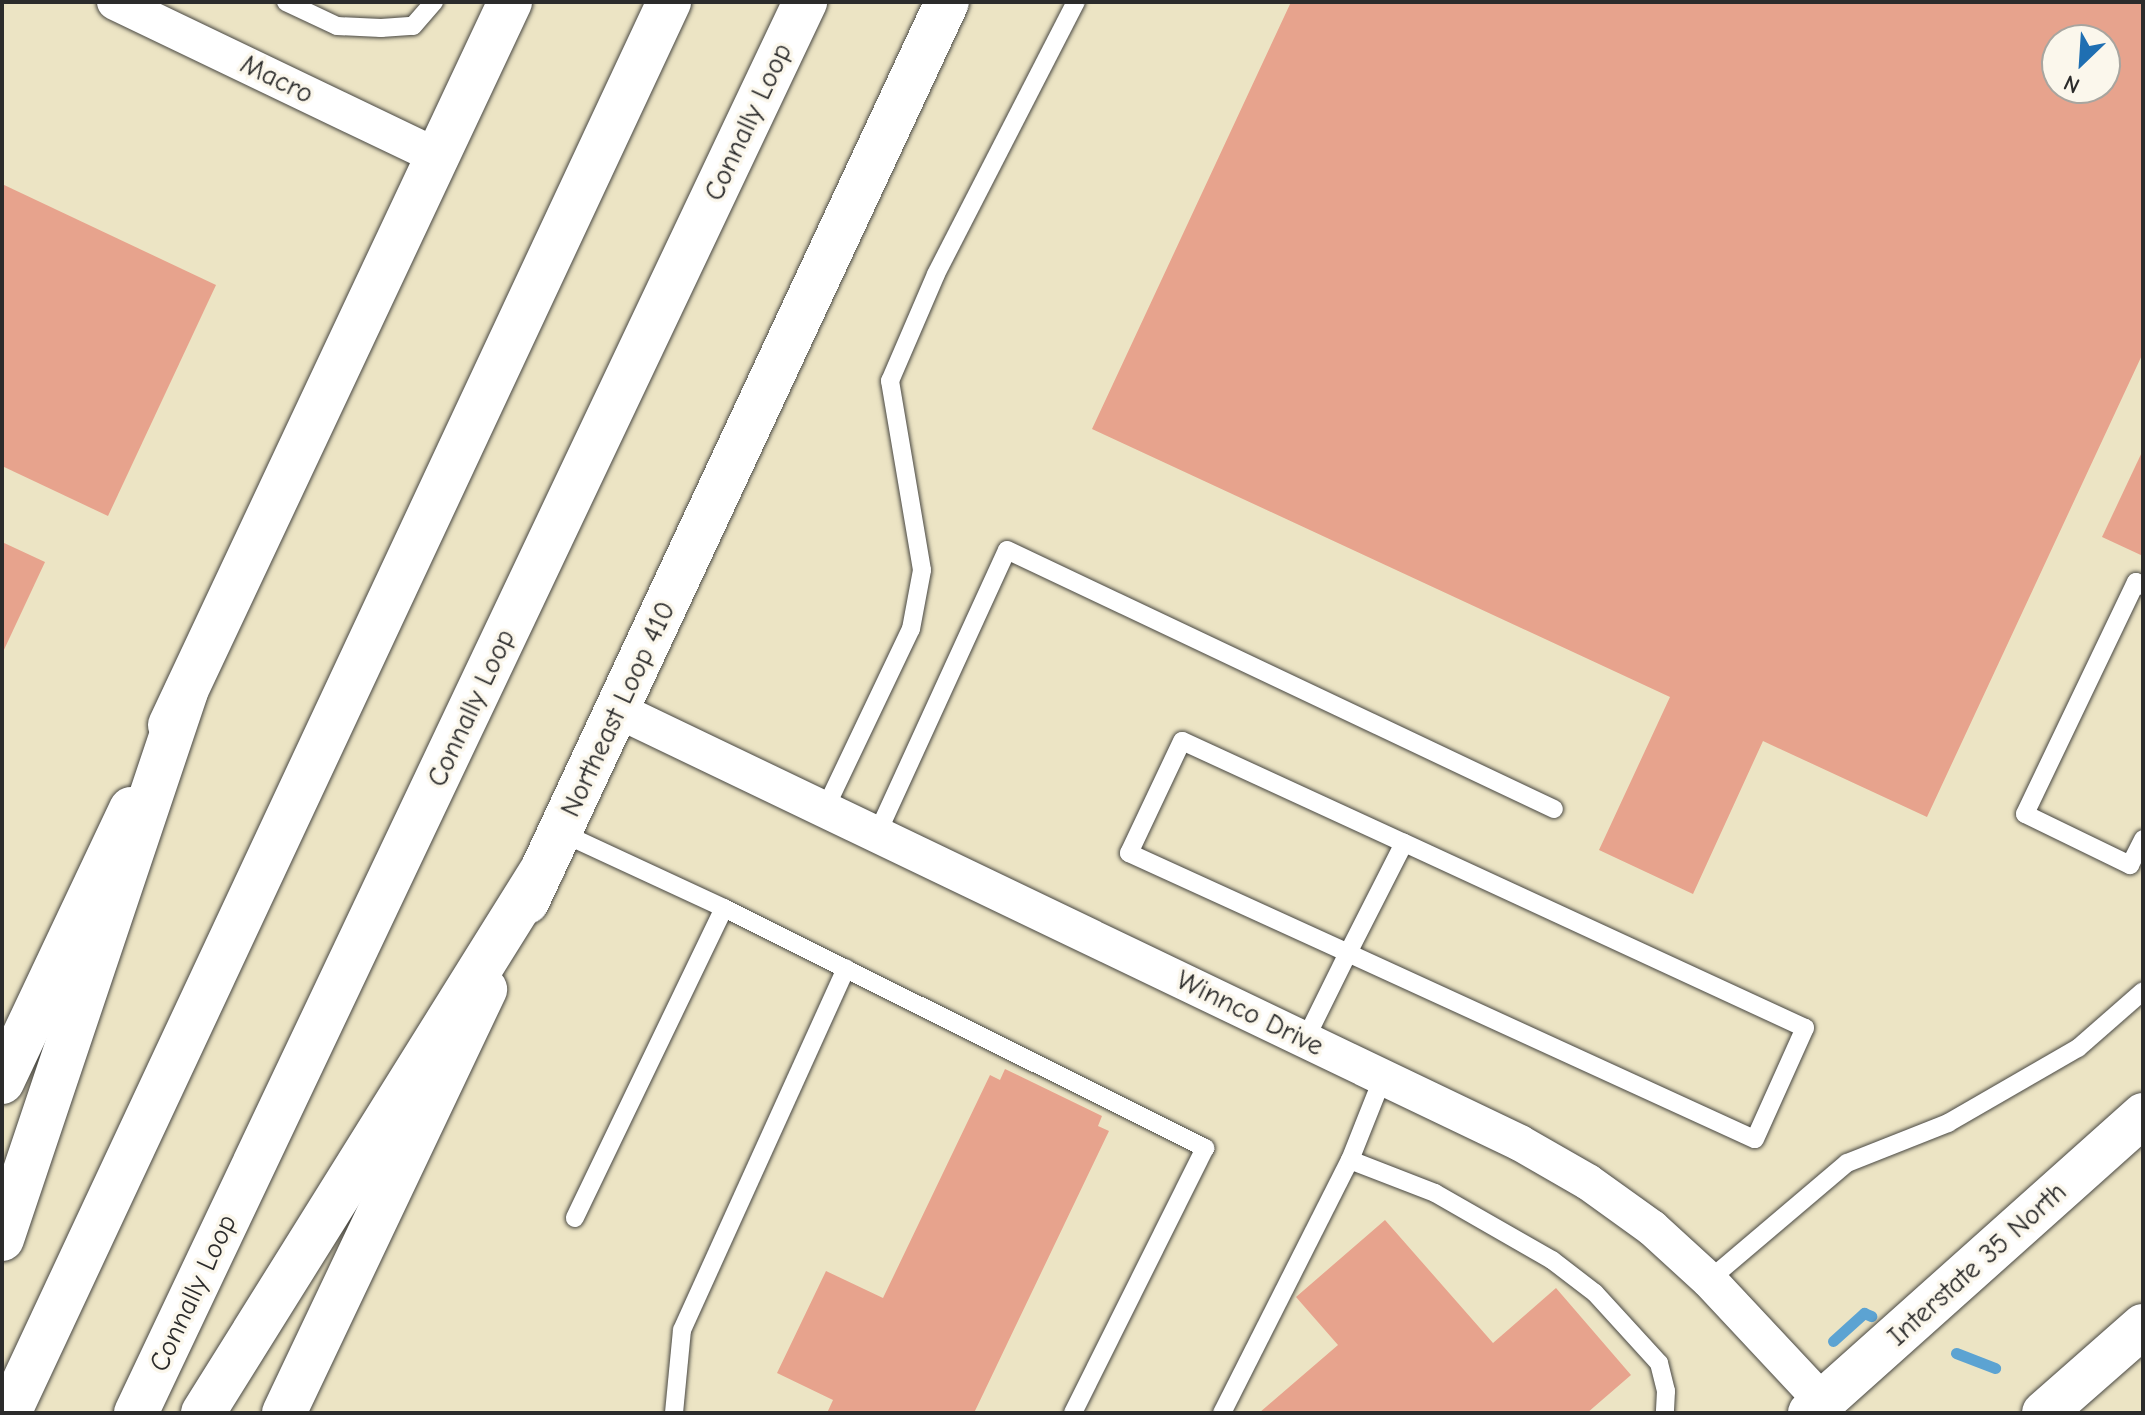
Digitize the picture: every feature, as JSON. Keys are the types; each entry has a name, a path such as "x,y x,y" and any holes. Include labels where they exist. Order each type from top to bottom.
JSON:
{"main road":[{"path":"2,1082 510,2"},
{"path":"9,1413 669,2"},
{"name":"Connally Loop","path":"136,1413 805,2"},
{"name":"Northeast Loop 410","path":"284,1413 552,850 947,2"},
{"path":"2,1239 186,692"},
{"path":"203,1413 552,850"},
{"name":"Interstate 35 North","path":"1816,1408 2143,1115"},
{"path":"2044,1413 2143,1326"}],"street":[{"name":"Macro","path":"115,2 439,157"},
{"name":"Winnco Drive","path":"617,710 1383,1077 1588,1182 1652,1228 1709,1280 1816,1408"}],"lane":[{"path":"286,2 337,26 381,28 413,26 434,2"},
{"path":"825,809 911,629 922,570 890,381 936,274 1076,2"},
{"path":"877,834 1007,550 1554,809"},
{"path":"2143,586 2136,582 2025,814 2130,865 2143,839"},
{"path":"1182,741 1805,1028 1755,1139 1348,953 1129,853 1182,741"},
{"path":"1305,1040 1404,843"},
{"path":"552,850 724,908 1205,1148 1073,1413"},
{"path":"575,1218 724,908"},
{"path":"674,1413 682,1330 846,969"},
{"path":"1709,1280 1847,1163 1961,1116 2078,1048 2143,991"},
{"path":"1222,1413 1350,1160 1383,1077"},
{"path":"1350,1160 1435,1193 1552,1260 1595,1293 1659,1363 1666,1391 1665,1413"}],"building":[{"path":"1291,2 2143,2 2143,353 1927,817 1763,741 1693,894 1599,850 1670,697 1092,429"},
{"path":"2,184 216,285 108,516 2,466"},
{"path":"2143,450 2143,556 2102,537"},
{"path":"2,542 45,562 2,654"},
{"path":"1005,1069 1102,1116 1098,1126 1109,1131 974,1413 827,1413 833,1400 777,1373 826,1271 883,1298 990,1075 1000,1080"},
{"path":"1385,1220 1493,1343 1556,1288 1631,1375 1587,1413 1259,1413 1338,1345 1296,1297"}],"waterway":[{"path":"1833,1341 1864,1313 1871,1316"},
{"path":"1956,1353 1995,1368"}]}
